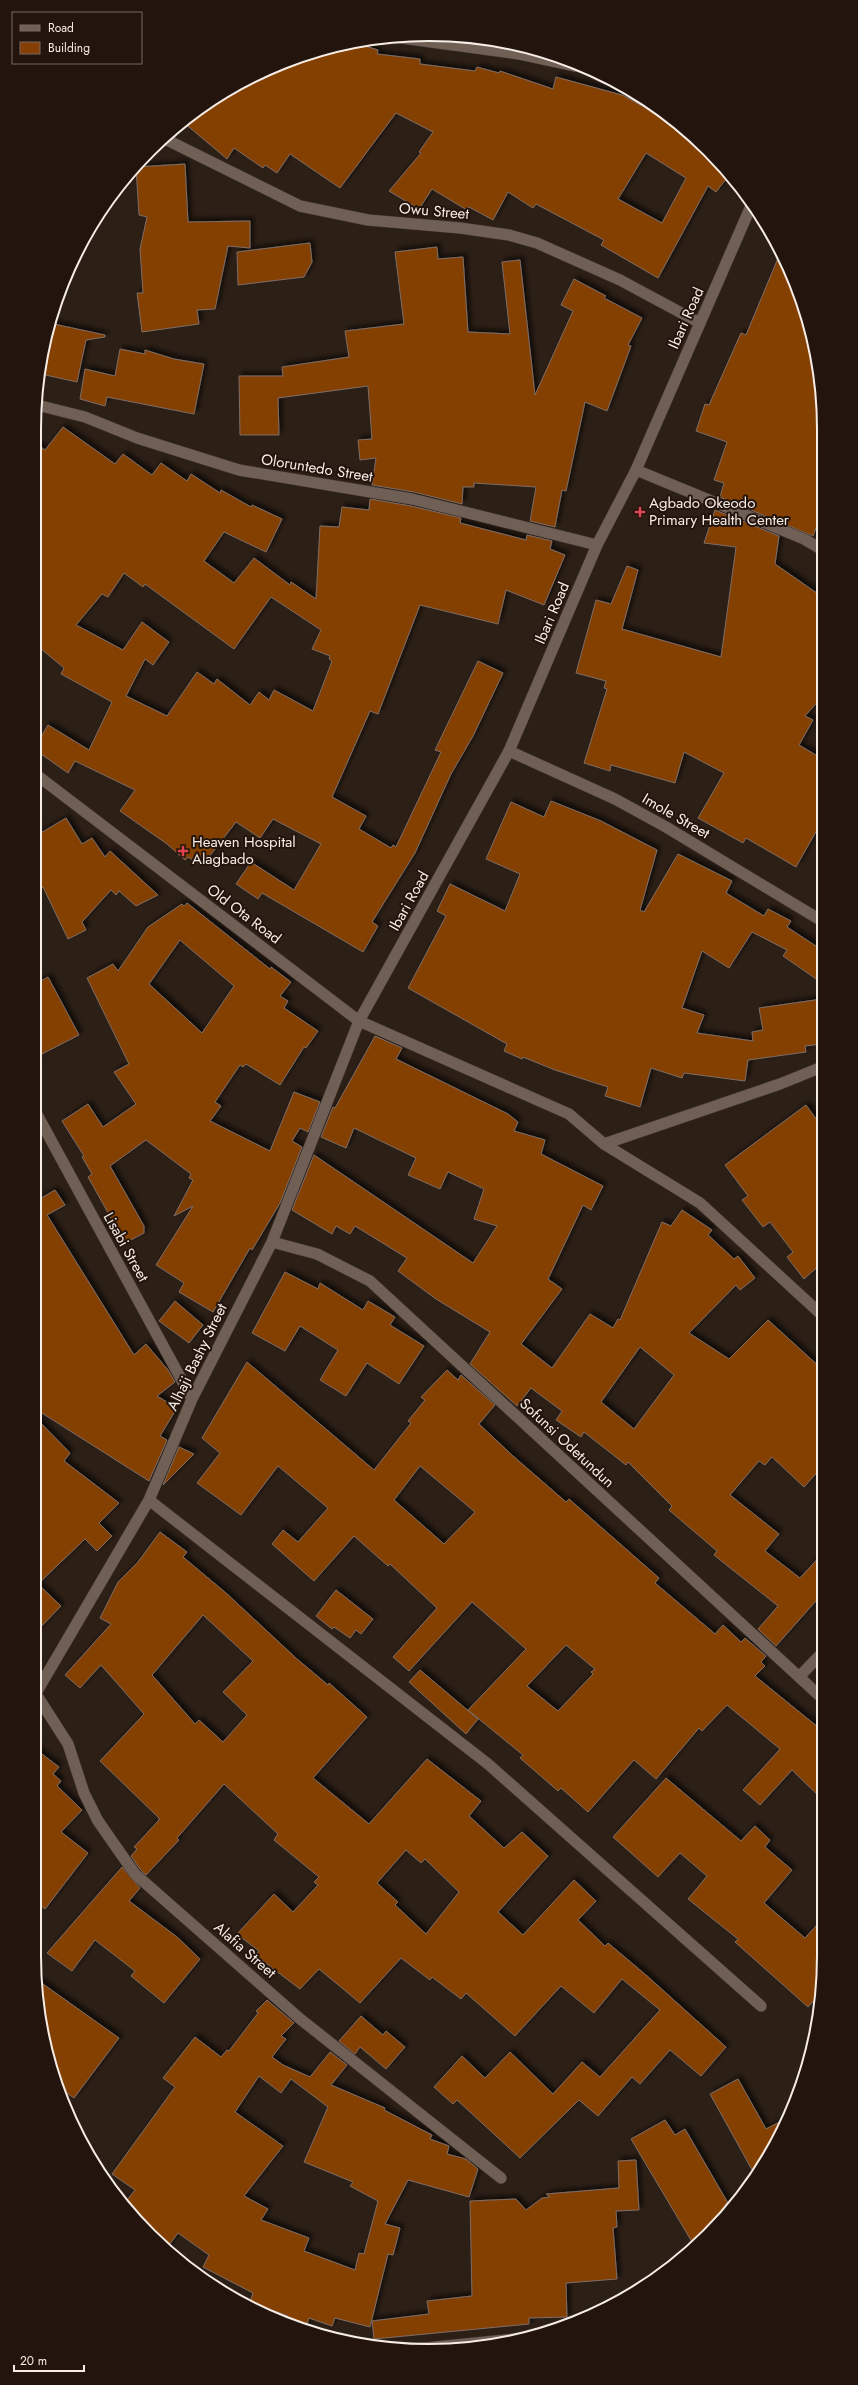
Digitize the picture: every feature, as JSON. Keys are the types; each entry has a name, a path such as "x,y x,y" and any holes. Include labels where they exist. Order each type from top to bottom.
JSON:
{"street":[{"path":"425,41 519,54 548,60"},
{"name":"Owu Street","path":"169,141 300,206 368,220 460,228 502,234 538,243 620,280 700,323"},
{"name":"Ibari Road","path":"359,1021 509,751 597,545 636,470 751,211"},
{"name":"Oloruntedo Street","path":"42,406 85,417 137,438 239,470 412,499 597,545"},
{"path":"636,470 804,539 817,547"},
{"name":"Imole Street","path":"509,751 615,799 666,826 817,918"},
{"name":"Old Ota Road","path":"41,778 359,1021 569,1114 604,1144 700,1203 817,1310"},
{"name":"Alhaji Bashy Street","path":"41,1682 149,1500 192,1399 272,1242 359,1021"},
{"path":"604,1144 780,1084 817,1069"},
{"name":"Lisabi Street","path":"41,1122 192,1399"},
{"name":"Sofunsi Odetundun","path":"272,1242 317,1254 370,1281 817,1694"},
{"path":"149,1500 488,1764 761,2006"},
{"path":"798,1677 817,1658"},
{"name":"Alafia Street","path":"41,1701 68,1744 84,1794 98,1821 135,1874 299,2018 501,2178"}],"building":[{"path":"365,46 378,50 377,54 420,59 420,64 475,71 477,67 499,73 500,71 553,89 556,77 622,95 652,111 685,137 726,179 716,192 708,186 658,278 601,245 604,240 536,204 533,208 508,192 493,220 469,207 467,210 432,189 419,209 389,191 421,153 419,152 433,132 396,113 340,188 290,154 277,173 265,165 263,168 234,148 227,159 187,126 213,106 257,81 304,62 329,54","holes":["646,153 686,178 662,223 618,199"]},
{"path":"185,164 188,222 250,221 250,248 228,246 215,309 197,310 199,324 142,332 137,293 143,293 140,249 147,217 139,215 136,174 143,167"},
{"path":"310,243 312,262 304,277 238,285 237,252"},
{"path":"437,247 438,259 463,257 468,332 510,334 502,262 520,260 535,395 573,311 561,305 574,279 606,296 604,298 642,318 628,345 631,346 607,411 585,402 566,491 562,490 555,527 530,521 536,487 474,483 474,487 463,487 462,504 414,492 372,485 376,458 360,460 358,440 372,439 368,386 278,398 279,435 240,435 239,376 283,376 282,367 349,357 345,331 404,324 395,252"},
{"path":"778,259 796,304 804,329 814,378 817,429 817,525 813,536 720,497 724,483 714,480 727,442 696,431 705,404 709,405 741,333 746,335"},
{"path":"55,324 105,335 105,337 86,340 77,382 45,375 48,353"},
{"path":"120,349 145,354 145,350 174,359 204,364 194,414 107,397 105,406 80,399 85,369 115,376"},
{"path":"63,427 115,464 123,454 152,475 161,463 187,481 191,474 220,493 221,490 251,507 252,505 282,519 266,552 224,532 204,561 234,583 254,558 290,585 291,582 316,599 320,526 339,527 342,507 369,510 370,499 411,506 461,518 460,523 526,540 527,535 552,541 550,549 565,555 544,605 506,590 498,624 420,605 378,714 370,711 332,797 366,816 359,829 391,848 393,845 396,847 441,752 435,750 478,661 503,673 473,736 451,774 415,853 372,922 378,926 363,952 262,893 258,899 236,884 251,862 294,890 321,844 273,819 260,838 236,822 202,866 188,857 185,860 167,844 120,811 135,790 75,761 68,773 41,754 41,737 48,725 89,750 112,702 61,674 64,668 41,649 41,447 45,450","holes":["124,573 143,587 145,584 234,649 271,597 321,630 312,649 330,656 329,659 332,661 313,711 274,690 269,700 259,692 250,705 217,679 214,684 197,672 167,716 126,696 145,659 153,665 169,642 142,622 123,650 76,625 102,594 108,597"]},
{"path":"715,510 779,536 775,564 817,593 817,702 805,716 813,720 799,745 817,756 817,830 796,867 746,838 743,843 698,818 724,773 684,752 675,783 611,765 610,771 584,763 607,689 604,688 606,681 576,673 596,600 611,604 627,566 638,570 622,629 721,657 736,547 704,543"},
{"path":"551,801 601,821 657,850 640,910 644,912 678,854 732,881 726,893 764,916 768,909 791,921 787,927 817,947 817,980 783,956 787,950 752,932 729,968 702,951 682,1008 704,1015 697,1033 753,1041 752,1032 763,1030 759,1008 817,1000 817,1045 805,1046 806,1052 748,1060 745,1081 684,1073 682,1078 651,1068 640,1107 605,1096 608,1087 555,1070 523,1057 522,1059 504,1051 507,1044 408,988 446,916 437,911 450,884 505,911 520,874 486,859 511,802 544,817"},
{"path":"66,818 82,844 92,838 105,857 110,851 158,895 136,906 119,891 116,895 111,890 82,922 86,930 68,939 43,887 41,888 41,833"},
{"path":"187,903 270,969 271,967 291,982 280,996 288,1001 284,1008 318,1031 306,1048 304,1047 280,1085 246,1064 243,1067 240,1065 215,1102 221,1106 210,1121 270,1151 294,1092 320,1102 308,1132 300,1128 292,1141 302,1147 280,1203 252,1250 250,1248 213,1312 179,1292 184,1283 156,1265 193,1206 174,1216 193,1180 189,1178 191,1174 146,1140 110,1166 144,1226 144,1233 125,1243 88,1177 92,1174 82,1157 84,1156 62,1121 88,1104 103,1127 136,1104 114,1072 129,1064 87,978 113,964 118,971 148,927 182,904 184,906","holes":["180,940 234,986 202,1033 149,984"]},
{"path":"48,977 79,1035 41,1054 41,981"},
{"path":"375,1036 402,1048 396,1059 508,1114 518,1122 514,1131 545,1140 541,1154 603,1186 591,1210 583,1205 548,1279 562,1289 521,1344 552,1368 590,1314 613,1328 618,1319 620,1320 662,1222 671,1226 682,1210 712,1230 708,1235 734,1259 738,1256 755,1278 740,1290 736,1285 689,1333 729,1359 768,1320 817,1365 817,1473 804,1487 772,1457 765,1465 759,1461 730,1495 779,1534 765,1551 800,1578 817,1560 817,1600 776,1646 758,1629 778,1606 714,1555 717,1551 669,1510 672,1506 628,1462 626,1465 584,1432 581,1437 556,1420 562,1411 531,1388 517,1406 470,1364 490,1332 436,1299 398,1271 407,1258 355,1226 350,1234 336,1226 332,1234 292,1210 314,1155 473,1263 497,1226 474,1219 484,1189 448,1172 440,1189 408,1175 416,1158 354,1128 346,1148 321,1137 333,1107 335,1108","holes":["640,1347 674,1375 634,1429 601,1402"]},
{"path":"806,1105 817,1120 817,1267 804,1279 787,1257 793,1252 770,1222 763,1227 742,1200 748,1196 725,1165"},
{"path":"55,1190 65,1205 47,1215 134,1355 146,1344 168,1370 175,1382 157,1396 177,1408 160,1436 167,1440 149,1481 41,1412 41,1198"},
{"path":"285,1272 318,1289 320,1283 363,1310 368,1301 395,1317 390,1325 424,1346 399,1384 367,1363 346,1396 320,1380 338,1350 300,1326 285,1351 252,1333"},
{"path":"175,1301 203,1325 189,1343 159,1321"},
{"path":"247,1362 374,1470 411,1423 408,1421 425,1400 421,1397 447,1370 458,1380 461,1375 495,1405 479,1424 513,1456 566,1502 569,1499 659,1578 655,1583 715,1634 723,1625 741,1642 745,1638 766,1656 761,1662 765,1666 755,1676 817,1726 817,1794 792,1770 760,1805 743,1790 780,1749 727,1705 702,1731 699,1728 656,1779 634,1760 588,1812 561,1788 558,1791 520,1758 523,1755 468,1710 526,1649 472,1602 409,1671 393,1657 437,1608 390,1564 388,1566 354,1536 314,1581 272,1544 283,1530 298,1542 328,1508 278,1466 241,1515 197,1483 220,1453 202,1438","holes":["420,1466 475,1512 444,1544 394,1500","566,1645 595,1669 591,1672 593,1674 558,1711 527,1686"]},
{"path":"41,1423 70,1453 64,1461 119,1503 99,1523 112,1536 97,1551 85,1539 41,1581"},
{"path":"179,1447 194,1454 163,1485"},
{"path":"160,1532 187,1552 183,1557 226,1593 297,1659 328,1685 329,1683 367,1717 313,1778 369,1824 427,1759 481,1801 469,1816 504,1848 522,1832 548,1856 498,1912 523,1935 574,1880 596,1901 578,1920 605,1946 608,1943 646,1975 726,2047 701,2076 670,2050 640,2084 632,2077 598,2116 579,2100 520,2158 457,2100 453,2104 434,2087 462,2056 485,2078 510,2052 553,2094 582,2062 600,2077 660,2010 622,1979 594,2013 561,1986 515,2036 466,1993 461,1999 432,1977 430,1980 401,1958 360,2003 319,1969 300,1989 255,1955 259,1951 237,1934 274,1894 293,1912 318,1885 314,1882 319,1877 274,1840 278,1834 224,1784 177,1838 179,1840 146,1875 131,1856 137,1849 134,1847 159,1820 159,1818 100,1761 144,1714 101,1665 80,1688 65,1675 111,1624 100,1618 118,1582 138,1562","holes":["203,1615 253,1661 223,1692 247,1715 223,1742 199,1720 195,1724 152,1675","406,1850 421,1863 425,1859 459,1892 426,1934 395,1905 398,1902 377,1883"]},
{"path":"41,1587 61,1606 41,1627"},
{"path":"336,1590 373,1619 361,1634 356,1630 350,1638 334,1627 332,1629 316,1616"},
{"path":"420,1670 478,1719 466,1734 409,1682"},
{"path":"41,1753 59,1767 53,1774 61,1781 57,1786 82,1810 61,1832 88,1853 45,1909 41,1906"},
{"path":"666,1778 741,1841 755,1826 770,1840 765,1847 792,1870 764,1903 805,1938 817,1925 815,2000 808,2007 735,1942 738,1939 688,1899 707,1876 680,1853 658,1877 613,1837"},
{"path":"122,1867 140,1888 129,1901 177,1937 200,1959 164,2003 131,1976 135,1971 95,1940 72,1971 47,1953"},
{"path":"42,1983 119,2038 74,2098 67,2093 54,2056 48,2032"},
{"path":"267,2000 294,2023 281,2036 286,2039 272,2057 283,2065 310,2077 330,2052 347,2065 331,2085 385,2108 384,2110 432,2135 430,2139 449,2146 447,2154 466,2159 478,2169 469,2197 408,2180 385,2224 400,2228 393,2255 388,2254 370,2327 335,2318 332,2326 309,2318 307,2324 251,2300 253,2293 203,2267 209,2255 178,2233 169,2244 137,2212 127,2200 135,2190 112,2174 175,2087 163,2078 195,2037 221,2057 227,2050 229,2051 258,2013 256,2011","holes":["259,2076 281,2093 291,2079 328,2107 304,2162 353,2182 350,2186 378,2201 364,2254 359,2253 355,2270 304,2251 309,2238 261,2220 268,2209 244,2196 283,2146 235,2112"]},
{"path":"361,2016 383,2035 386,2031 405,2047 386,2069 360,2047 355,2054 339,2041"},
{"path":"738,2079 766,2129 780,2122 753,2171 710,2094"},
{"path":"665,2120 675,2135 685,2129 728,2203 692,2241 631,2139"},
{"path":"636,2160 639,2210 616,2211 617,2227 613,2228 617,2279 566,2283 567,2317 529,2318 529,2324 374,2339 372,2321 429,2314 427,2301 472,2296 470,2201 516,2199 526,2210 542,2198 550,2197 546,2194 619,2188 618,2161"}],"place":[{"name":"Agbado Okeodo Primary Health Center","path":"640,512"},
{"name":"Heaven Hospital Alagbado","path":"183,851"}]}
